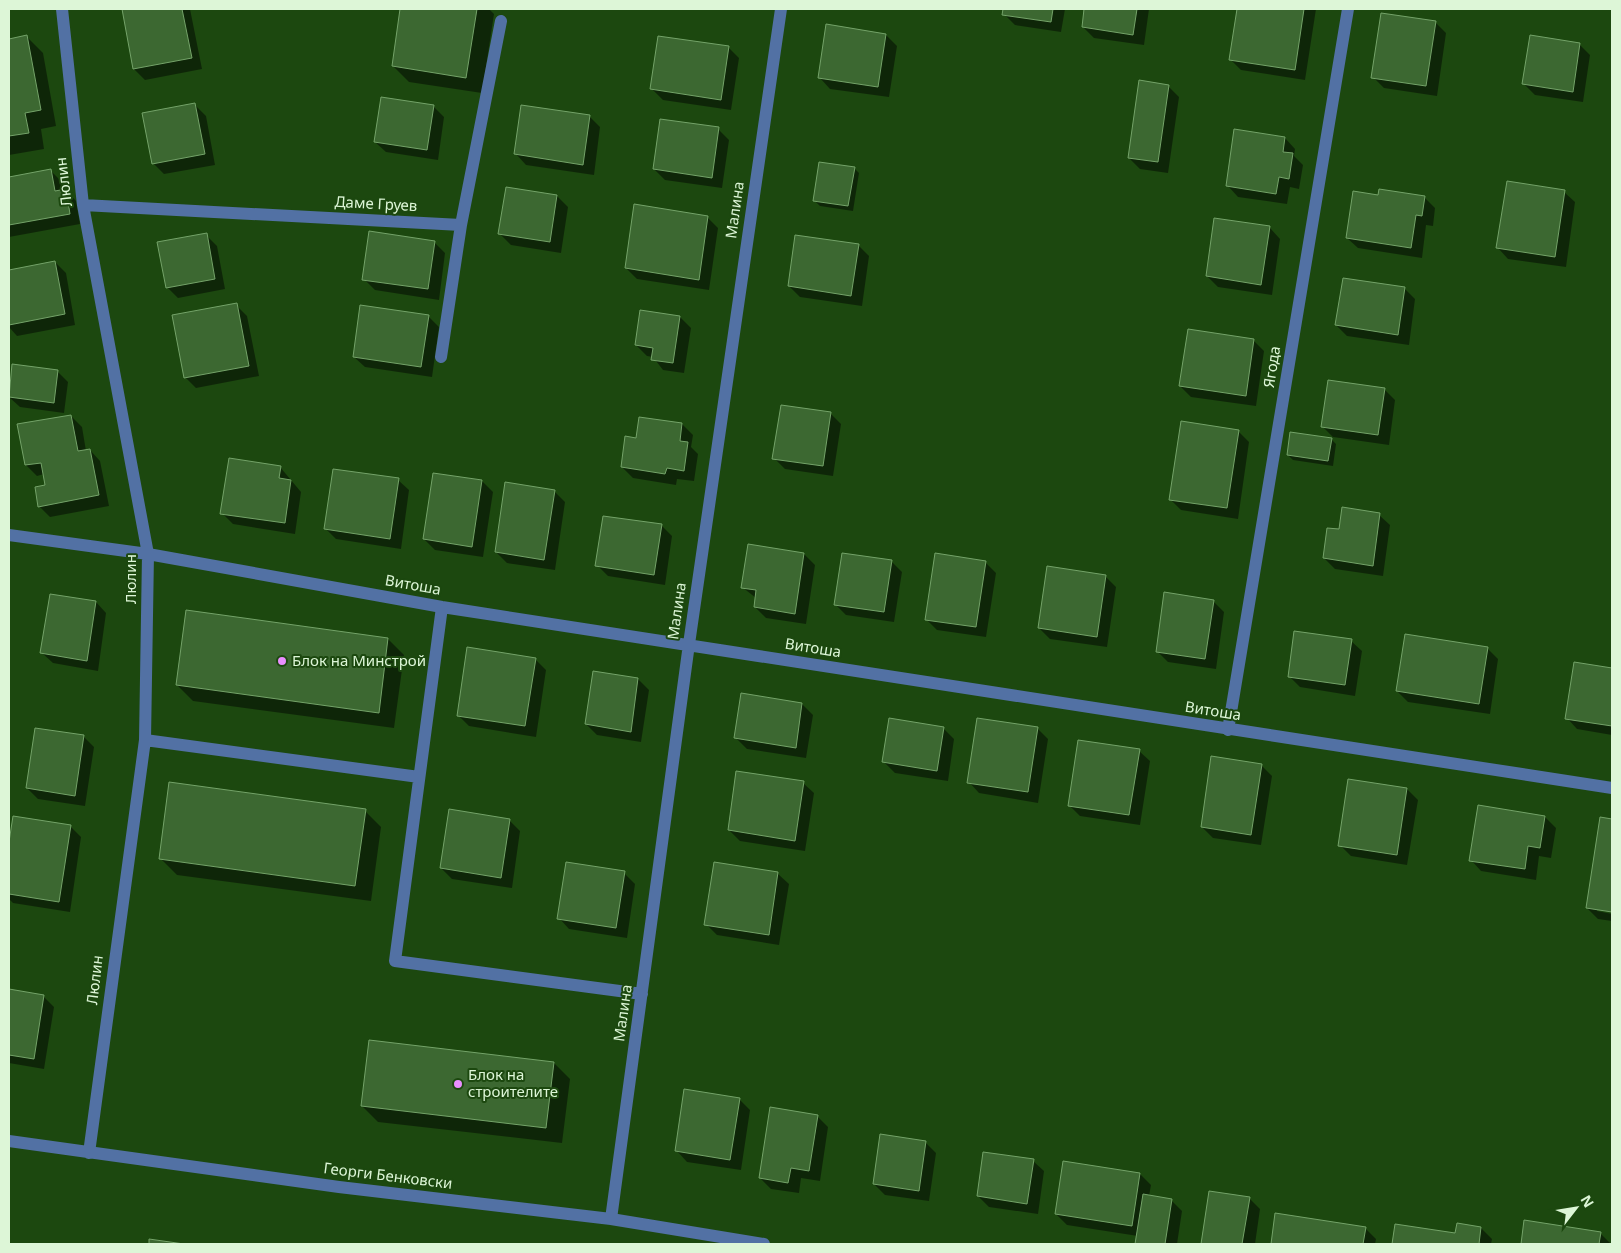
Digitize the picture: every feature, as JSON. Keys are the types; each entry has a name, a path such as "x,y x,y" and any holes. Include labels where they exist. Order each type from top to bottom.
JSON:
{"street":[{"name":"Люлин","path":"62,9 82,205 148,554 145,740 89,1153"},
{"name":"Малина","path":"611,1219 688,644 781,9"},
{"name":"Ягода","path":"1228,730 1348,9"},
{"path":"441,357 461,225 501,21"},
{"name":"Даме Груев","path":"82,205 461,225"},
{"name":"Витоша","path":"9,535 148,554 442,607 1612,788"},
{"path":"442,607 395,960 642,994"},
{"path":"145,740 419,777"},
{"name":"Георги Бенковски","path":"9,1141 349,1188 611,1219 764,1244"}],"building":[{"path":"122,9 182,9 192,58 133,69"},
{"path":"400,9 477,9 466,78 392,66"},
{"path":"1003,9 1053,9 1051,22 1002,15"},
{"path":"1084,9 1137,9 1133,35 1082,27"},
{"path":"1237,9 1304,9 1295,70 1229,60"},
{"path":"1381,13 1436,21 1426,86 1371,78"},
{"path":"826,24 886,34 878,87 818,78"},
{"path":"27,35 41,110 25,113 29,133 9,136 9,39"},
{"path":"1530,35 1580,43 1573,92 1522,84"},
{"path":"658,36 729,46 721,100 650,89"},
{"path":"1139,80 1169,85 1158,162 1128,158"},
{"path":"381,97 434,105 427,150 374,142"},
{"path":"195,103 205,154 152,164 142,113"},
{"path":"521,105 590,115 583,165 514,154"},
{"path":"660,119 719,127 712,178 653,169"},
{"path":"1234,129 1285,137 1283,152 1293,153 1289,179 1279,177 1276,194 1226,186"},
{"path":"819,162 855,167 848,206 813,201"},
{"path":"51,169 55,191 66,189 70,214 9,225 9,177"},
{"path":"1507,181 1565,190 1555,257 1496,248"},
{"path":"506,187 557,195 550,242 498,234"},
{"path":"1379,189 1425,196 1422,216 1416,215 1411,248 1346,238 1353,191 1378,195"},
{"path":"634,204 708,216 699,280 625,268"},
{"path":"1214,218 1270,226 1261,285 1206,276"},
{"path":"369,231 435,241 428,289 362,280"},
{"path":"207,233 215,279 166,288 157,242"},
{"path":"795,235 859,244 851,296 788,286"},
{"path":"55,261 65,314 9,325 9,270"},
{"path":"1343,278 1405,287 1398,335 1335,325"},
{"path":"237,303 249,366 184,378 172,315"},
{"path":"360,305 429,315 421,367 353,357"},
{"path":"640,310 680,316 673,363 651,360 653,348 635,345"},
{"path":"1188,329 1254,339 1246,396 1179,386"},
{"path":"12,364 58,370 54,403 9,397"},
{"path":"1328,380 1385,388 1378,435 1321,427"},
{"path":"781,405 831,412 823,466 772,459"},
{"path":"71,415 78,451 90,449 99,495 38,507 35,487 45,485 41,463 25,465 17,424"},
{"path":"639,417 682,423 680,441 688,442 684,471 667,468 665,474 621,467 625,436 636,438"},
{"path":"1181,421 1239,430 1227,508 1169,500"},
{"path":"1290,432 1332,438 1328,461 1287,455"},
{"path":"229,458 281,466 279,478 291,480 285,523 220,514"},
{"path":"333,469 399,478 390,539 324,529"},
{"path":"433,473 482,480 472,547 423,539"},
{"path":"505,482 555,490 544,560 495,552"},
{"path":"1342,507 1380,513 1373,566 1323,558 1327,528 1339,529"},
{"path":"603,516 662,524 654,575 595,566"},
{"path":"748,544 804,553 795,614 754,607 756,590 741,588"},
{"path":"842,553 892,560 884,612 834,605"},
{"path":"935,553 986,561 976,627 925,620"},
{"path":"1047,566 1106,575 1097,637 1038,628"},
{"path":"1164,592 1214,600 1205,659 1156,652"},
{"path":"50,594 96,601 87,661 40,653"},
{"name":"Блок на Минстрой","path":"186,610 388,638 379,713 176,685"},
{"path":"1294,631 1352,639 1345,685 1288,677"},
{"path":"1405,634 1488,647 1479,704 1396,691"},
{"path":"467,647 536,658 525,726 457,716"},
{"path":"1574,662 1612,668 1612,726 1565,719"},
{"path":"593,671 638,678 631,732 585,724"},
{"path":"741,693 802,703 796,748 734,738"},
{"path":"889,718 944,727 937,771 882,762"},
{"path":"977,718 1038,727 1028,792 967,783"},
{"path":"35,728 84,735 75,796 26,788"},
{"path":"1078,740 1140,749 1129,815 1068,806"},
{"path":"1211,756 1262,764 1251,835 1201,827"},
{"path":"736,771 804,781 795,841 728,830"},
{"path":"1348,779 1407,788 1397,855 1338,846"},
{"path":"169,782 366,809 355,886 159,859"},
{"path":"1478,805 1545,816 1540,848 1528,846 1525,869 1469,861"},
{"path":"449,809 510,819 501,878 440,868"},
{"path":"13,816 71,825 59,902 9,894 9,842"},
{"path":"1600,817 1612,819 1612,912 1586,908"},
{"path":"566,862 625,871 616,928 557,919"},
{"path":"714,862 778,872 769,935 704,925"},
{"path":"9,989 44,995 34,1059 9,1055"},
{"name":"Блок на строителите","path":"369,1040 554,1062 546,1128 361,1106"},
{"path":"684,1089 740,1098 730,1160 675,1151"},
{"path":"770,1107 818,1115 809,1171 791,1168 788,1183 759,1178"},
{"path":"880,1134 926,1141 919,1191 873,1184"},
{"path":"983,1152 1034,1159 1027,1204 977,1196"},
{"path":"1063,1161 1140,1173 1132,1226 1055,1214"},
{"path":"1209,1191 1250,1197 1242,1244 1201,1244"},
{"path":"1143,1194 1172,1199 1165,1244 1135,1244"},
{"path":"1275,1213 1366,1227 1363,1244 1271,1244"},
{"path":"1524,1220 1601,1232 1599,1244 1521,1244"},
{"path":"1457,1223 1481,1227 1479,1244 1392,1244 1395,1224 1455,1233"},
{"path":"149,1239 184,1244 149,1244"}],"place":[{"name":"Блок на Минстрой","path":"282,661"},
{"name":"Блок на строителите","path":"458,1084"}]}
